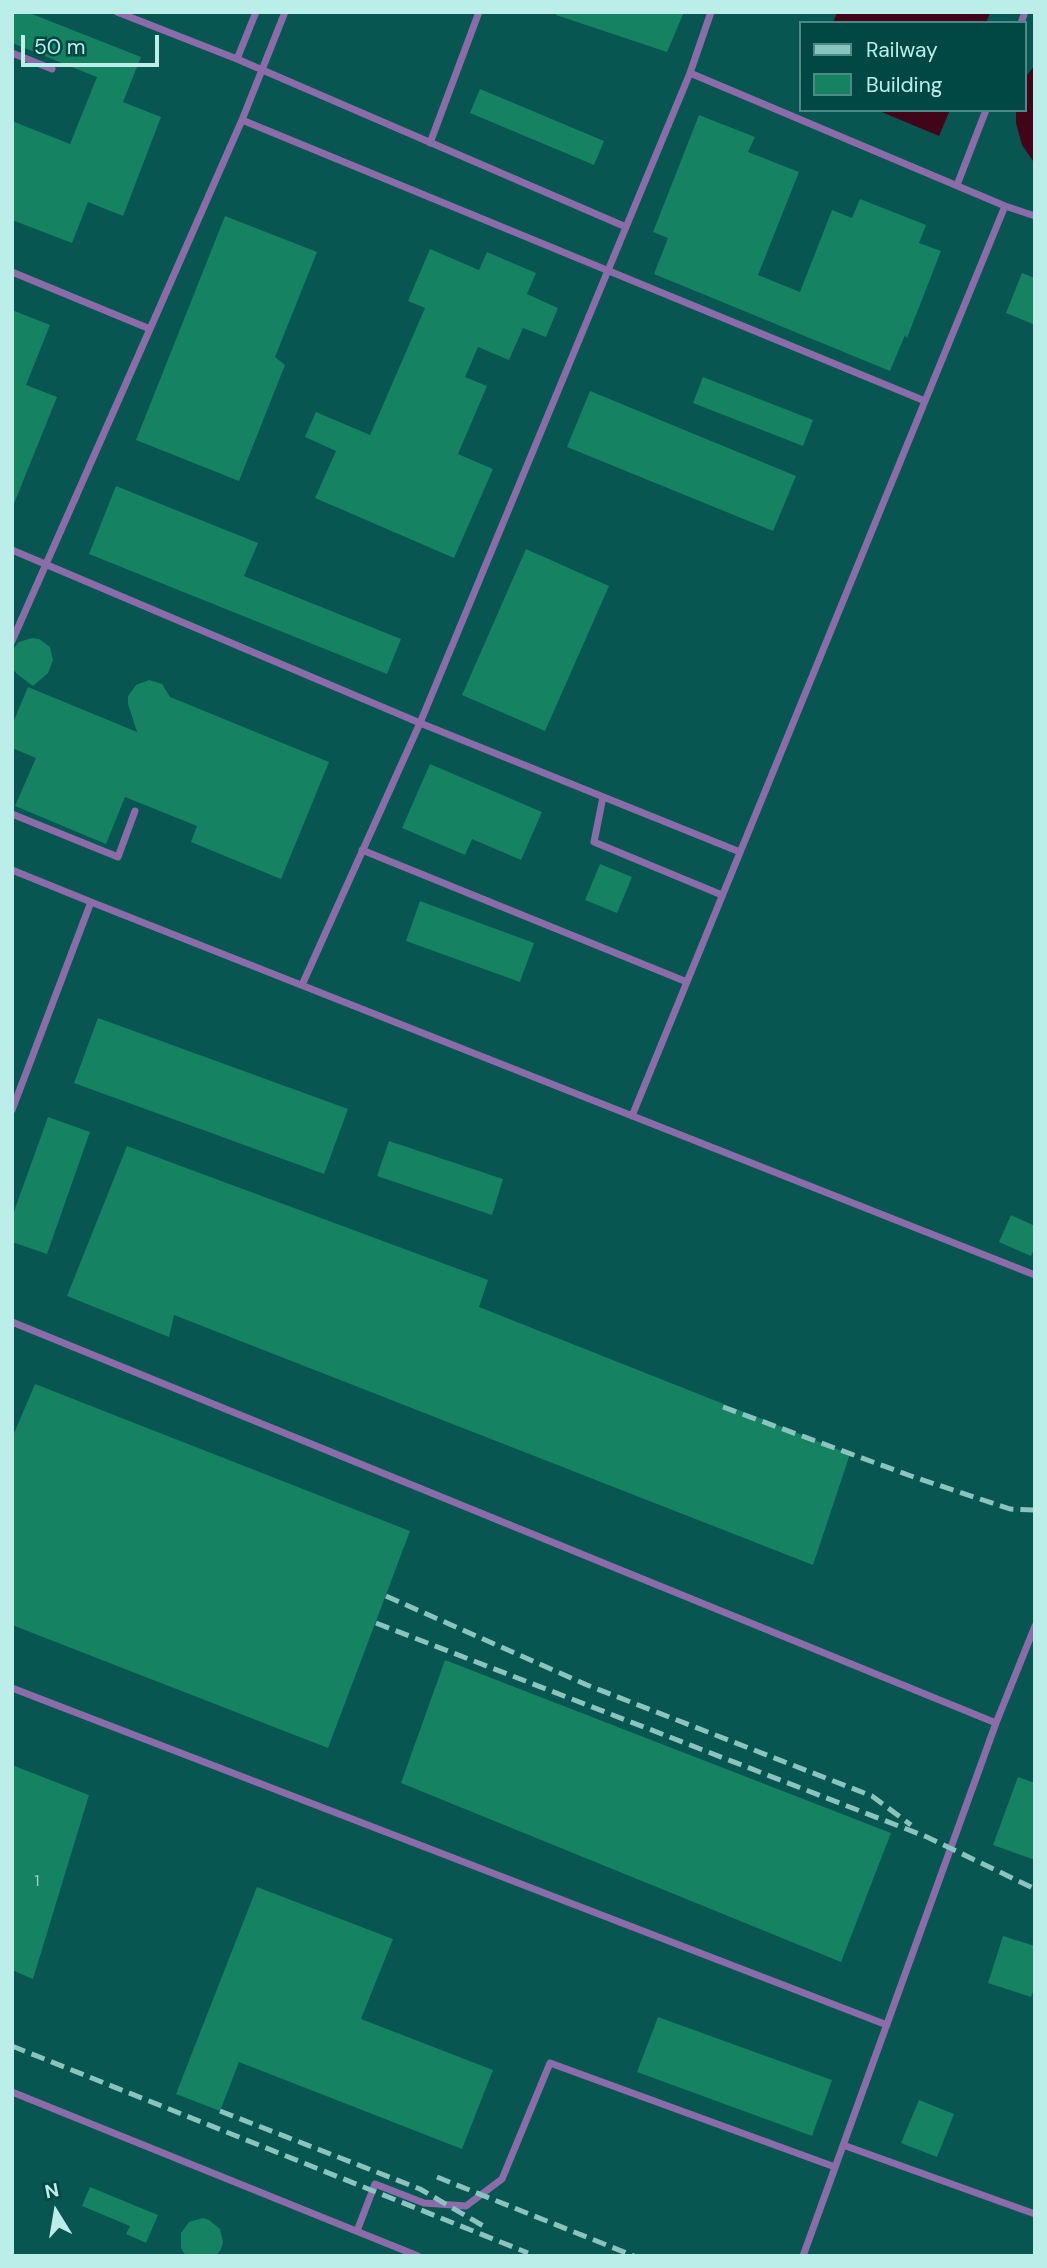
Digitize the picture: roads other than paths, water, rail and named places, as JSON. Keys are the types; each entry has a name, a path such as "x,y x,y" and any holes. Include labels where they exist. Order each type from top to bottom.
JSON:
{"lane":[{"path":"117,12 237,59 626,227"},
{"path":"237,59 256,12"},
{"path":"12,640 242,120 285,12"},
{"path":"430,143 479,12"},
{"path":"302,985 420,723 690,73 711,12"},
{"path":"12,53 52,69"},
{"path":"690,73 1005,206 1035,216"},
{"path":"957,186 985,112"},
{"path":"242,120 925,401"},
{"path":"632,1116 1005,206"},
{"path":"12,272 150,328"},
{"path":"12,550 420,723 740,852"},
{"path":"603,797 594,842 722,895"},
{"path":"12,814 118,857 135,811"},
{"path":"362,850 687,982"},
{"path":"12,870 1035,1275"},
{"path":"12,1110 91,902"},
{"path":"12,1322 996,1723"},
{"path":"803,2256 996,1723 1035,1626"},
{"path":"12,1688 887,2025"},
{"path":"357,2231 375,2184 424,2203 466,2206 502,2179 550,2063 835,2168"},
{"path":"12,2092 418,2256"},
{"path":"843,2145 1035,2214"}],"railway":[{"path":"723,1407 1010,1509 1035,1510"},
{"path":"386,1596 587,1685 872,1796 911,1825"},
{"path":"376,1623 927,1837 1035,1889"},
{"path":"12,2046 528,2253"},
{"path":"220,2111 420,2189 485,2227"},
{"path":"437,2177 634,2256"}]}
